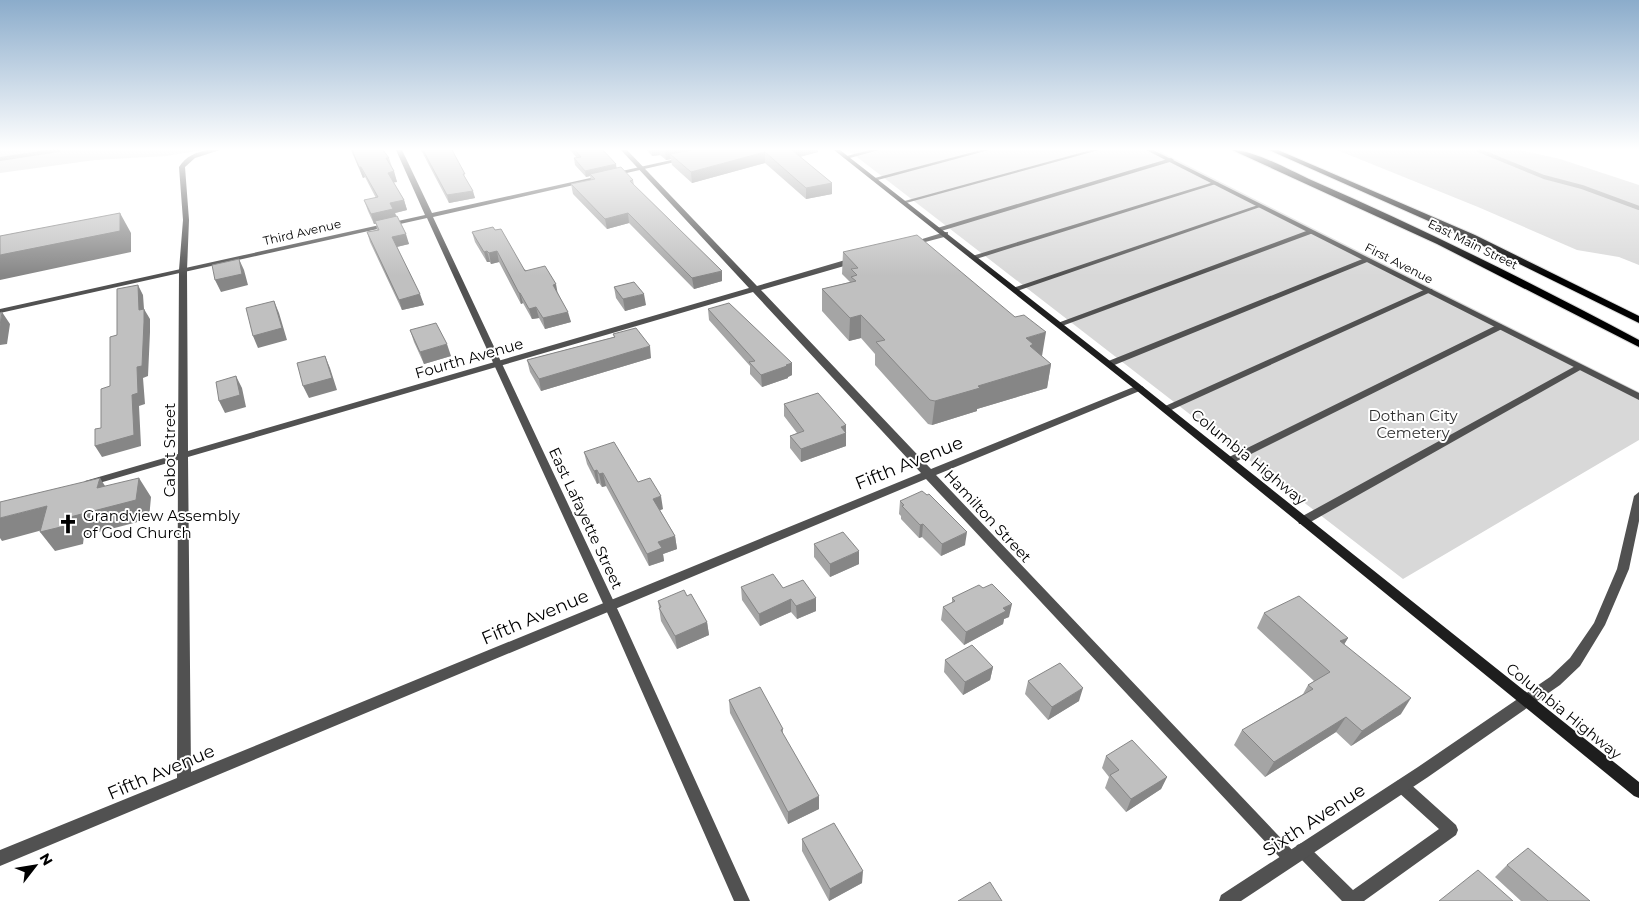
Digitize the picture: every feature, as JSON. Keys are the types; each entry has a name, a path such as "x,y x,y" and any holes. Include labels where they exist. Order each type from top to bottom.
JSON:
{"main road":[{"name":"Columbia Highway","path":"891,192 1140,388 1639,791"},
{"name":"East Main Street","path":"1335,192 1446,244 1639,344"},
{"name":"East Main Street","path":"1370,192 1464,233 1639,320"}],"street":[{"name":"Cabot Street","path":"184,192 186,220 183,270 185,455 184,782"},
{"name":"East Lafayette Street","path":"419,192 610,605 742,901"},
{"name":"Third Avenue","path":"0,311 533,192"},
{"name":"Hamilton Street","path":"664,192 928,474 1296,854 1352,900 1451,830 1402,786"},
{"path":"904,202 941,192"},
{"path":"902,246 1069,192"},
{"path":"973,257 1186,192"},
{"name":"First Avenue","path":"1233,192 1639,397"},
{"path":"1014,289 1260,206"},
{"path":"1059,324 1312,232"},
{"name":"Fourth Avenue","path":"76,486 866,257"},
{"path":"1109,364 1368,260"},
{"path":"1166,410 1429,291"},
{"path":"1229,461 1499,327"},
{"path":"1304,520 1578,367"},
{"name":"Fifth Avenue","path":"0,858 1140,388"},
{"name":"Sixth Avenue","path":"1227,901 1423,772 1555,681 1575,662 1600,625 1623,569 1639,496"}],"green space":[{"name":"Dothan City Cemetery","path":"902,192 1241,192 1639,392 1639,440 1403,579"},
{"path":"1441,192 1639,192 1639,265 1619,257 1577,250"}],"building":[{"path":"375,192 399,192 404,200 390,203 393,209 371,214 364,200 378,197"},
{"path":"445,192 466,192 447,195"},
{"path":"579,192 641,192 722,271 692,278 628,213 605,219"},
{"path":"120,213 120,231 0,255 0,236"},
{"path":"397,216 406,234 392,237 420,294 399,300 367,232 379,230 375,221"},
{"path":"493,227 495,230 501,229 525,271 545,266 556,284 553,285 568,312 543,318 536,307 529,309 497,251 484,252 472,232"},
{"path":"917,235 1015,317 1024,315 1046,332 1026,338 1033,344 1030,346 1051,364 978,386 980,388 935,401 930,400 876,342 885,340 861,315 850,318 822,289 856,281 851,277 857,275 851,269 858,268 843,252"},
{"path":"239,259 242,274 215,280 212,265"},
{"path":"634,282 644,294 623,299 614,287"},
{"path":"138,285 139,310 144,309 144,322 142,366 137,367 138,393 132,395 134,435 95,446 95,429 101,428 101,389 110,386 110,337 117,335 117,289"},
{"path":"274,301 282,328 253,336 246,308"},
{"path":"729,303 792,363 761,375 749,362 755,361 708,309"},
{"path":"436,323 447,344 420,352 410,330"},
{"path":"636,328 650,346 539,379 527,360 615,337 613,334"},
{"path":"325,356 332,378 303,386 297,363"},
{"path":"236,376 240,395 219,401 216,382"},
{"path":"818,393 846,425 841,427 846,433 801,449 790,436 804,431 784,404"},
{"path":"614,442 638,482 650,478 661,496 653,499 675,536 658,542 662,548 647,554 603,473 599,474 597,470 594,471 584,452"},
{"path":"100,478 97,488 139,478 136,500 70,517 69,525 40,532 47,506 0,518 0,502"},
{"path":"922,491 927,495 929,494 967,532 942,544 923,524 920,525 902,506 904,505 900,501"},
{"path":"843,532 859,551 830,564 814,544"},
{"path":"773,574 783,588 803,580 816,598 796,606 791,599 759,614 741,587"},
{"path":"992,584 1012,604 1003,608 1006,611 966,632 943,607 955,601 952,598 979,585 983,588"},
{"path":"684,590 687,596 691,594 707,622 675,636 659,608 661,607 658,601"},
{"path":"1299,596 1348,638 1340,641 1411,698 1362,731 1346,717 1274,762 1242,730 1313,689 1308,685 1330,672 1264,613"},
{"path":"972,645 993,667 965,682 945,660"},
{"path":"1060,663 1083,688 1052,707 1028,681"},
{"path":"760,687 783,729 781,730 819,796 788,812 729,700"},
{"path":"1132,740 1167,777 1131,799 1110,775 1119,770 1106,756"},
{"path":"834,823 863,871 830,889 802,839"},
{"path":"1528,848 1590,901 1548,901 1507,865"},
{"path":"1478,870 1513,901 1439,901"},
{"path":"990,882 1002,901 958,901"}],"waterway":[{"path":"1596,192 1639,208"}],"place":[{"name":"Grandview Assembly of God Church","path":"68,524"}]}
